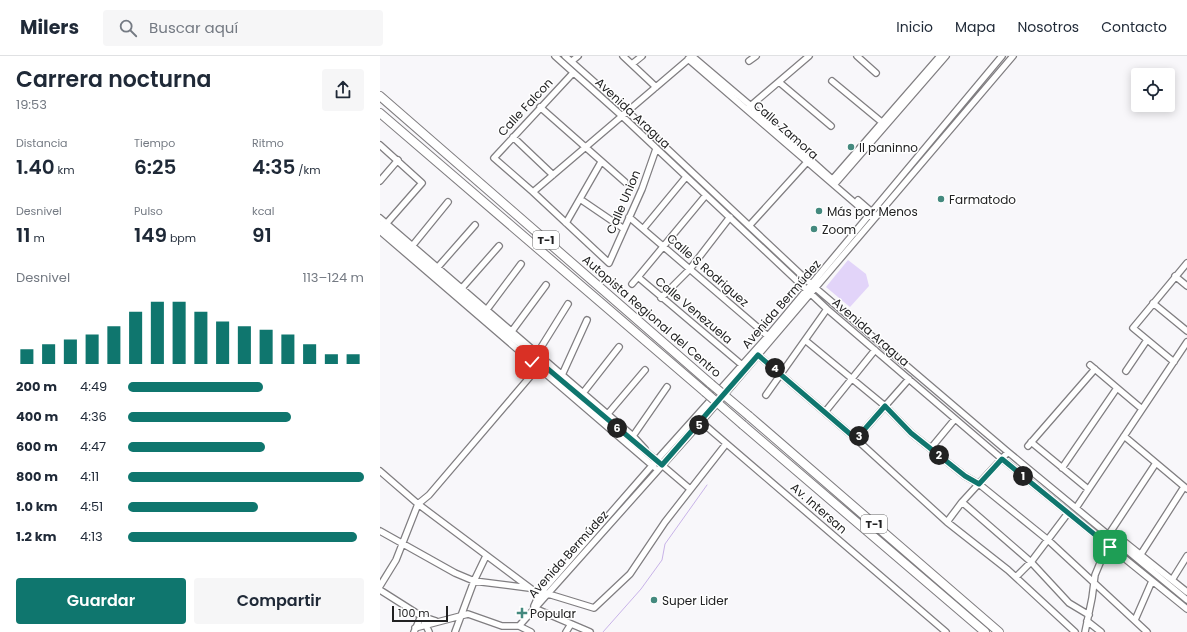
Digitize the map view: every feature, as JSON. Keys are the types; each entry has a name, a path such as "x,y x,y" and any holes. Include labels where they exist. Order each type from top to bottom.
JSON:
{"highway":[{"name":"Autopista Regional del Centro","path":"380,96 999,632"},
{"name":"Autopista Regional del Centro","path":"380,113 985,632"}],"street":[{"name":"Avenida Aragua","path":"555,56 622,116 827,309 1002,459 1187,609"},
{"name":"Avenida Aragua","path":"565,56 627,111 814,287 1008,452 1187,600"},
{"path":"572,62 578,56"},
{"path":"623,56 656,87"},
{"path":"632,64 642,56"},
{"path":"749,61 756,56"},
{"path":"797,56 802,61"},
{"path":"749,108 809,56"},
{"path":"856,56 876,73"},
{"path":"884,124 940,56"},
{"path":"833,182 946,56"},
{"name":"Avenida Bermúdez","path":"519,626 543,595 654,463 742,365 770,338 809,293 1002,56"},
{"name":"Avenida Bermúdez","path":"814,287 928,158 1014,56"},
{"path":"601,162 566,223 533,192 691,57"},
{"name":"Calle Zamora","path":"691,57 808,161 872,214"},
{"name":"Calle Falcon","path":"533,192 494,158 573,73"},
{"path":"832,81 884,124"},
{"path":"779,82 832,126"},
{"path":"540,107 625,182"},
{"path":"513,137 553,175"},
{"path":"380,145 422,183 386,224"},
{"name":"Calle Union","path":"566,223 609,263 642,189 656,149"},
{"path":"922,153 928,158"},
{"path":"380,181 398,160"},
{"path":"749,226 808,161"},
{"path":"643,229 686,177"},
{"path":"638,277 706,195"},
{"path":"580,199 624,229"},
{"path":"412,246 448,202"},
{"name":"Calle S Rodriguez","path":"629,217 770,338"},
{"path":"661,298 690,269 730,217"},
{"path":"380,218 462,288 485,312 512,331 535,358"},
{"path":"380,225 485,312 535,358"},
{"path":"438,267 475,225"},
{"path":"380,231 535,358 654,463 662,465 690,489"},
{"path":"462,288 499,246"},
{"path":"1174,362 1133,328 1153,302 1187,263"},
{"path":"485,312 522,264"},
{"path":"1175,276 1187,286"},
{"name":"Calle Venezuela","path":"632,284 638,277 742,365"},
{"path":"512,331 546,285"},
{"path":"1153,302 1187,330"},
{"path":"535,358 568,304"},
{"path":"766,395 827,309"},
{"path":"562,375 587,320"},
{"name":"Avenida Bermúdez","path":"543,595 701,422 758,355 770,338"},
{"path":"806,340 885,406 911,433 965,476 979,484 1048,540 1148,632"},
{"path":"1126,371 1147,340"},
{"path":"1076,508 1187,342"},
{"path":"583,393 619,347"},
{"path":"825,412 875,350"},
{"path":"758,355 856,439 947,522 1016,578 1075,632"},
{"path":"542,364 562,375 583,393 645,452 654,463 657,470"},
{"path":"542,364 633,436 643,445 645,452"},
{"path":"380,586 396,560 418,504 429,495 542,364"},
{"path":"1090,365 1142,409"},
{"path":"1088,490 1030,444 1095,369"},
{"path":"606,416 645,370"},
{"path":"856,439 909,379"},
{"path":"633,436 668,387"},
{"path":"1062,468 1117,388"},
{"name":"Av. Intersan","path":"696,417 946,632"},
{"path":"931,448 955,419"},
{"path":"1124,436 1186,488 1141,554"},
{"path":"380,471 418,504 531,589 543,595 594,608 598,606 606,595 623,582 640,561 665,522 726,444"},
{"path":"947,522 962,502 1008,452"},
{"path":"1156,463 1112,531 1187,592"},
{"path":"962,502 1030,562 1069,603 1089,615"},
{"path":"1016,578 1048,540 1068,513"},
{"path":"380,531 455,573 474,581 531,589"},
{"path":"1085,632 1097,568 1110,547"},
{"path":"456,632 474,581 486,556"},
{"path":"1172,580 1187,556"},
{"path":"1135,620 1152,581"},
{"path":"380,590 421,616 438,621"},
{"path":"468,601 468,608 472,614"},
{"path":"456,617 468,601"},
{"path":"534,608 590,632"},
{"path":"458,625 472,614"},
{"path":"414,630 425,624 472,614 502,626 519,626 524,631 531,632"},
{"path":"421,616 429,632"},
{"path":"414,630 421,616"},
{"path":"449,619 458,625"},
{"path":"433,632 433,627 438,621"},
{"path":"1087,622 1101,632"},
{"path":"566,632 570,624"},
{"path":"414,630 429,632"}],"shaded area":[{"path":"848,260 866,274 869,286 850,307 826,287"}],"waterway":[{"path":"603,632 641,589 662,560 665,544 707,485"}],"place":[{"name":"Il paninno","path":"851,147"},
{"name":"Farmatodo","path":"941,199"},
{"name":"Más por Menos","path":"819,211"},
{"name":"Zoom","path":"814,229"},
{"name":"Super Lider","path":"654,600"},
{"name":"Popular","path":"522,613"}],"route":[{"path":"532,362 538,368 542,364 662,465 758,355 856,439 885,406 911,433 965,476 979,484 1002,459 1110,547"}]}
